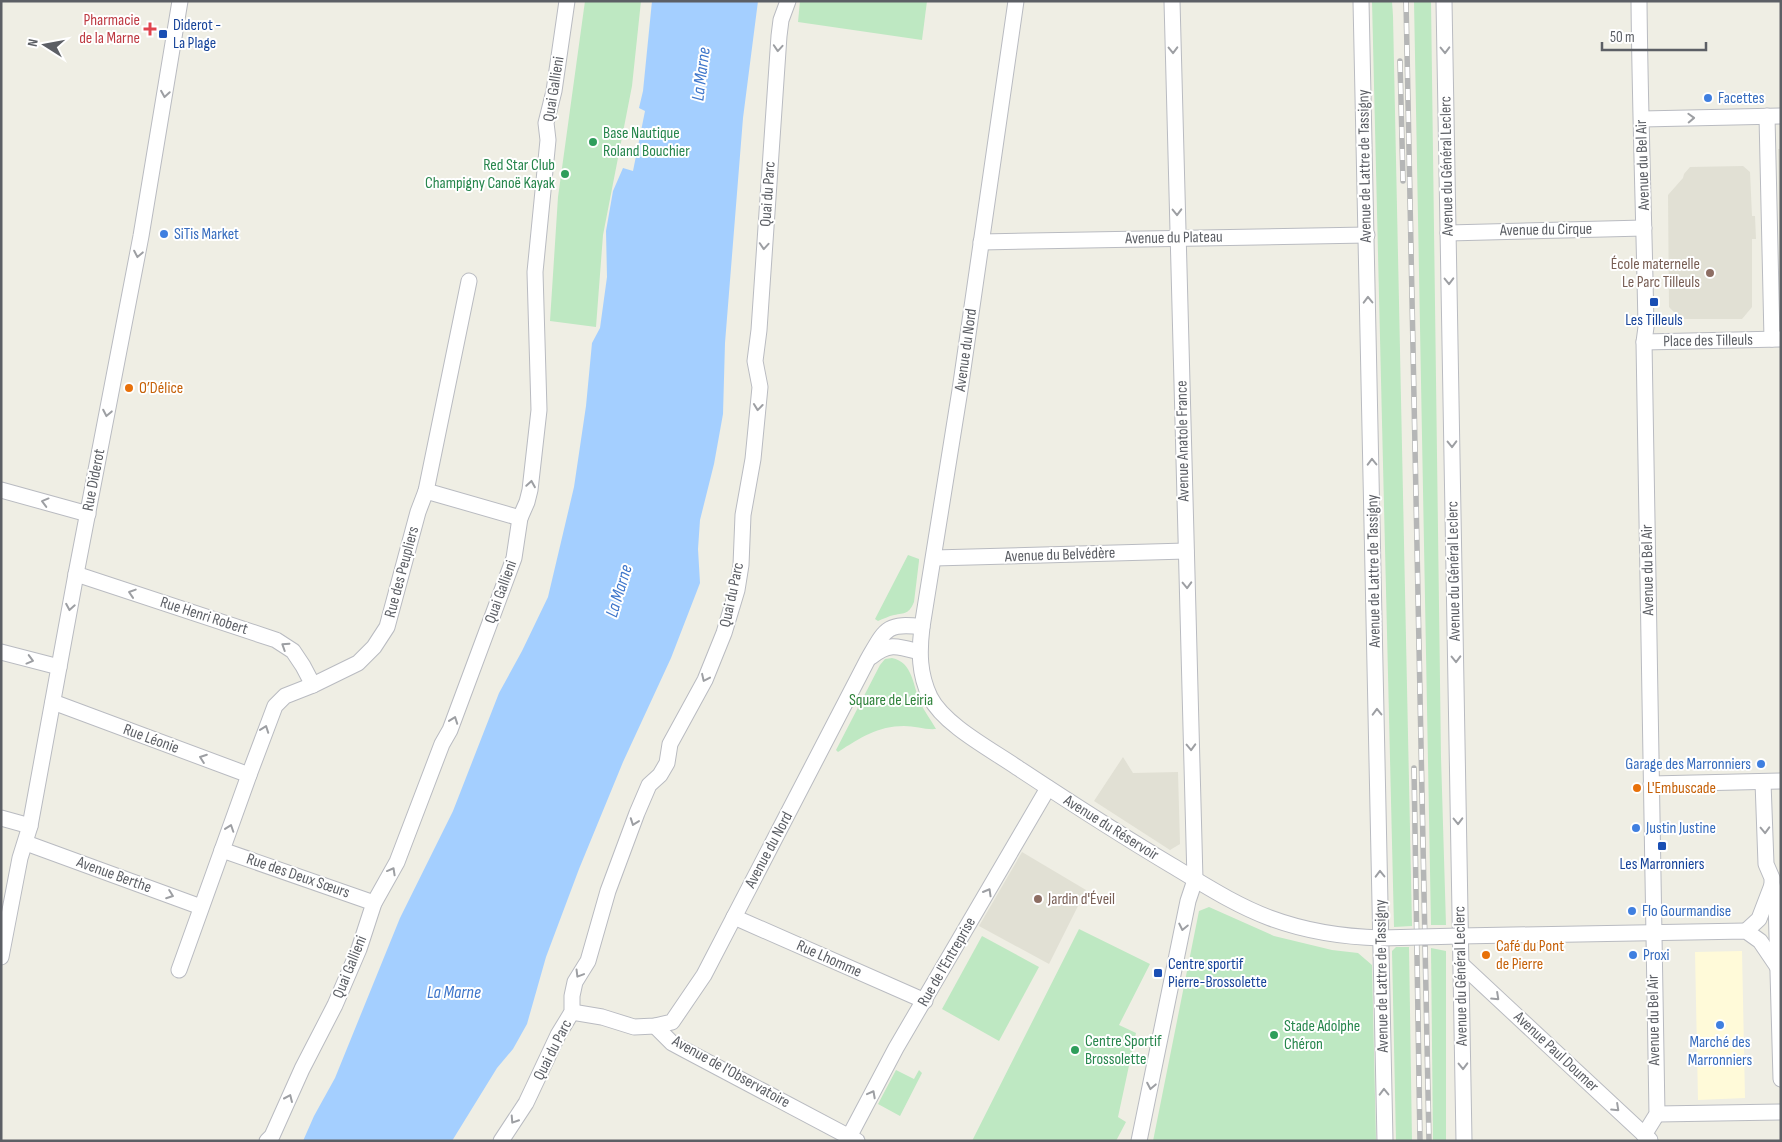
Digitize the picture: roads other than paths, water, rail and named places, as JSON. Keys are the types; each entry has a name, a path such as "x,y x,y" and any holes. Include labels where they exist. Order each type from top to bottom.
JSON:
{"street":[{"name":"Rue Diderot","path":"1,957 20,858 30,826 141,236 180,1"},
{"name":"Quai Gallieni","path":"267,1141 272,1136 302,1069 335,1005 359,949 374,903 397,862 442,744 450,730 514,558 520,518 530,490 538,419 535,272 548,140 546,123 554,91 567,1"},
{"name":"Quai du Parc","path":"501,1141 526,1103 558,1035 572,1012 572,996 575,982 588,961 608,891 637,813 649,784 660,774 667,763 670,744 705,680 724,633 737,590 743,515 753,459 760,387 755,361 759,330 779,36 781,20 788,1"},
{"name":"Avenue du Nord","path":"655,1026 672,1022 704,975 883,633 892,628 907,625 922,627 934,558 1016,1"},
{"name":"Avenue Anatole France","path":"1139,1141 1184,920 1195,880 1172,1"},
{"name":"Avenue de Lattre de Tassigny","path":"1361,1 1385,1141"},
{"name":"Avenue du Général Leclerc","path":"1444,1 1464,1141"},
{"name":"Avenue du Bel Air","path":"1639,1 1646,327 1644,342 1657,1114"},
{"name":"Place des Tilleuls","path":"1642,119 1774,116 1776,339 1644,342"},
{"name":"Avenue du Cirque","path":"1448,233 1644,228"},
{"name":"Avenue du Plateau","path":"981,242 1367,235"},
{"name":"Rue des Peupliers","path":"179,970 248,775 275,706 285,696 313,685 358,663 374,647 387,627 418,512 426,491 469,281"},
{"path":"1,490 88,514"},
{"path":"426,491 520,518"},
{"name":"Avenue du Belvédère","path":"934,558 1186,551"},
{"name":"Rue Henri Robert","path":"76,574 276,640 293,651 313,685"},
{"name":"Avenue du Réservoir","path":"922,627 919,652 920,663 930,697 943,714 957,726 1124,837 1231,901 1271,918 1314,930 1346,936 1382,938 1746,930"},
{"name":"Avenue du Nord","path":"868,659 880,649 890,646 919,652"},
{"path":"1,652 59,667"},
{"name":"Rue Léonie","path":"53,702 248,775"},
{"path":"1651,784 1781,781"},
{"path":"1764,782 1766,864 1776,900 1781,1079"},
{"name":"Rue de l'Entreprise","path":"853,1139 896,1048 1048,788"},
{"path":"1,818 30,826"},
{"name":"Avenue Berthe","path":"26,843 202,907"},
{"name":"Rue des Deux Sœurs","path":"222,850 374,903"},
{"path":"1778,969 1760,941 1746,930 1758,919 1781,862"},
{"name":"Rue Lhomme","path":"734,917 925,1001"},
{"name":"Avenue Paul Doumer","path":"1461,964 1647,1138"},
{"name":"Avenue de l'Observatoire","path":"572,1012 634,1027 655,1026 672,1042 685,1050 853,1139"},
{"path":"1647,1138 1657,1114 1781,1112"}],"water":[{"name":"La Marne","path":"652,1 758,1 743,118 725,343 723,414 714,464 700,520 698,549 700,583 671,658 623,762 579,869 546,957 527,1024 513,1049 497,1068 452,1141 303,1141 314,1116 335,1078 400,918 453,811 499,693 548,597 574,487 586,406 592,343 600,328 607,277 606,231 613,191 623,168 633,171 645,111 639,108 643,91"}],"railway":[{"path":"1406,1 1429,1141"},
{"path":"1400,61 1403,181"},
{"path":"1414,768 1420,1141"}],"place":[{"name":"Pharmacie de la Marne","path":"150,29"},
{"name":"Diderot - La Plage","path":"163,34"},
{"name":"Facettes","path":"1708,98"},
{"name":"Base Nautique Roland Bouchier","path":"593,142"},
{"name":"Red Star Club Champigny Canoë Kayak","path":"565,174"},
{"name":"SiTis Market","path":"164,234"},
{"name":"École maternelle Le Parc Tilleuls","path":"1710,273"},
{"name":"Les Tilleuls","path":"1654,302"},
{"name":"O’Délice","path":"129,388"},
{"name":"Garage des Marronniers","path":"1761,764"},
{"name":"L'Embuscade","path":"1637,788"},
{"name":"Justin Justine","path":"1636,828"},
{"name":"Les Marronniers","path":"1662,846"},
{"name":"Jardin d'Éveil","path":"1038,899"},
{"name":"Flo Gourmandise","path":"1632,911"},
{"name":"Café du Pont de Pierre","path":"1486,955"},
{"name":"Proxi","path":"1633,955"},
{"name":"Centre sportif Pierre-Brossolette","path":"1158,973"},
{"name":"Marché des Marronniers","path":"1720,1025"},
{"name":"Stade Adolphe Chéron","path":"1274,1035"},
{"name":"Centre Sportif Brossolette","path":"1075,1050"}],"park label":[{"name":"Square de Leiria","path":"891,700"}]}
